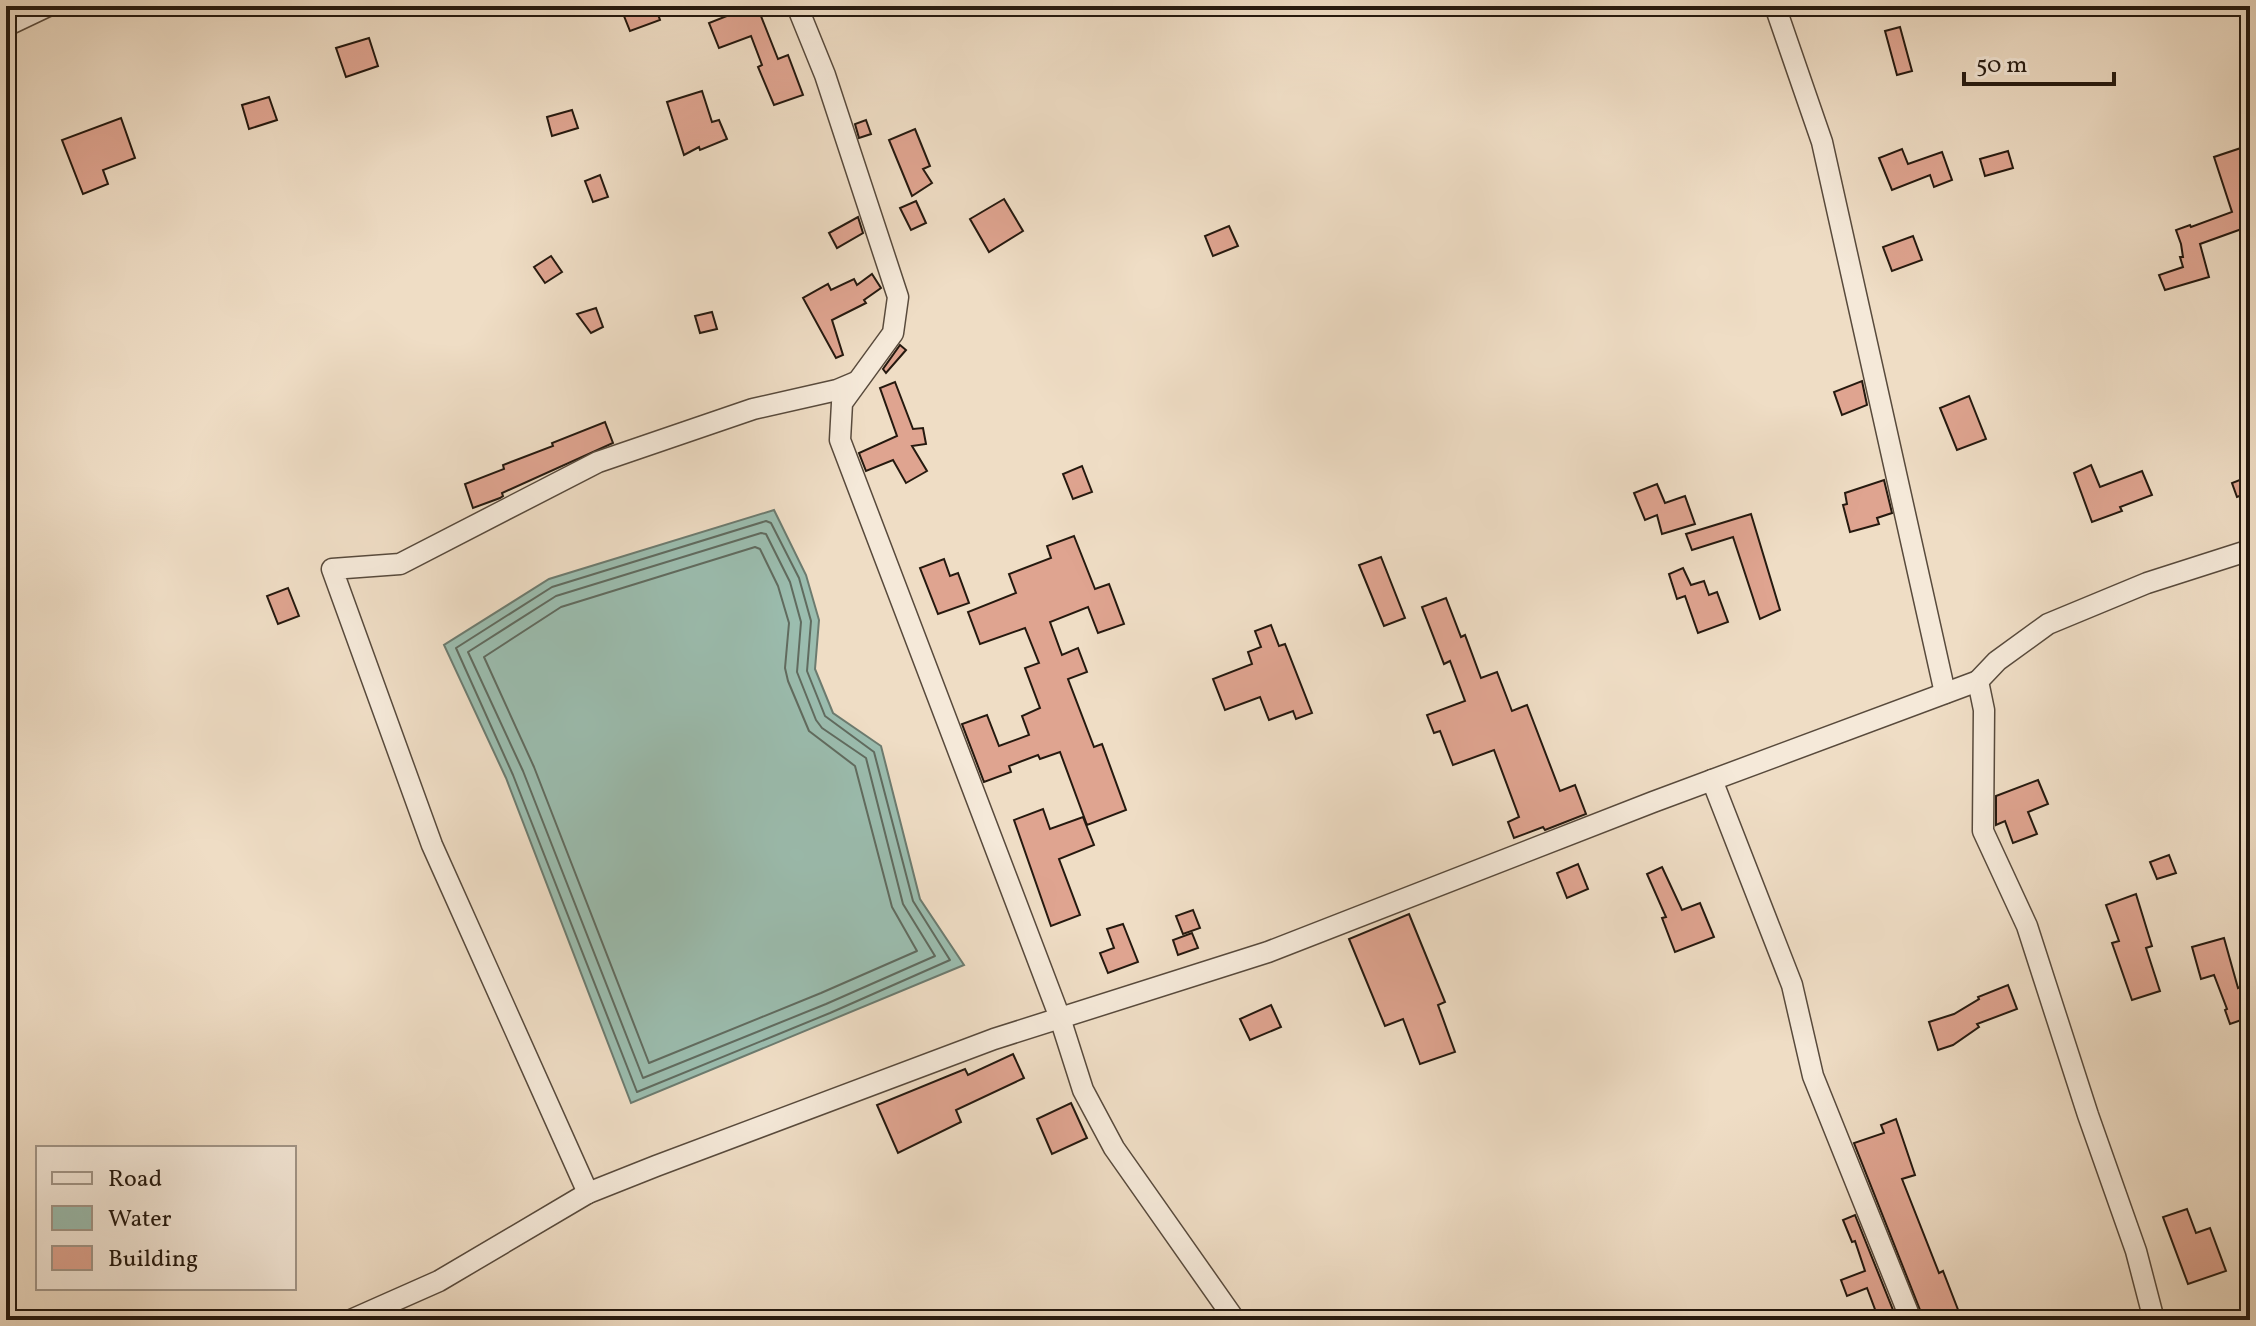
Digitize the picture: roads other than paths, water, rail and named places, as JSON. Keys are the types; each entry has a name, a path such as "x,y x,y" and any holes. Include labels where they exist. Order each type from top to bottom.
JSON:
{"street":[{"path":"6,26 48,6"},
{"path":"797,6 825,75 898,297 893,333 842,403 840,440 1060,1018 1083,1090 1114,1148 1235,1320"},
{"path":"1775,6 1822,142 1945,693"},
{"path":"588,1193 432,845 332,569 400,564 598,462 753,409 837,390 859,381"},
{"path":"351,1320 439,1281 588,1193 994,1039 1268,952 1978,681 1997,661 2048,624 2147,583 2250,550"},
{"path":"1978,681 1984,710 1983,831 2032,939 2088,1115 2136,1251 2154,1320"},
{"path":"1712,780 1792,985 1813,1076 1911,1320"}],"water":[{"path":"774,510 806,575 819,620 815,669 833,713 881,746 920,899 964,965 631,1103 506,778 444,645 549,579"}]}
